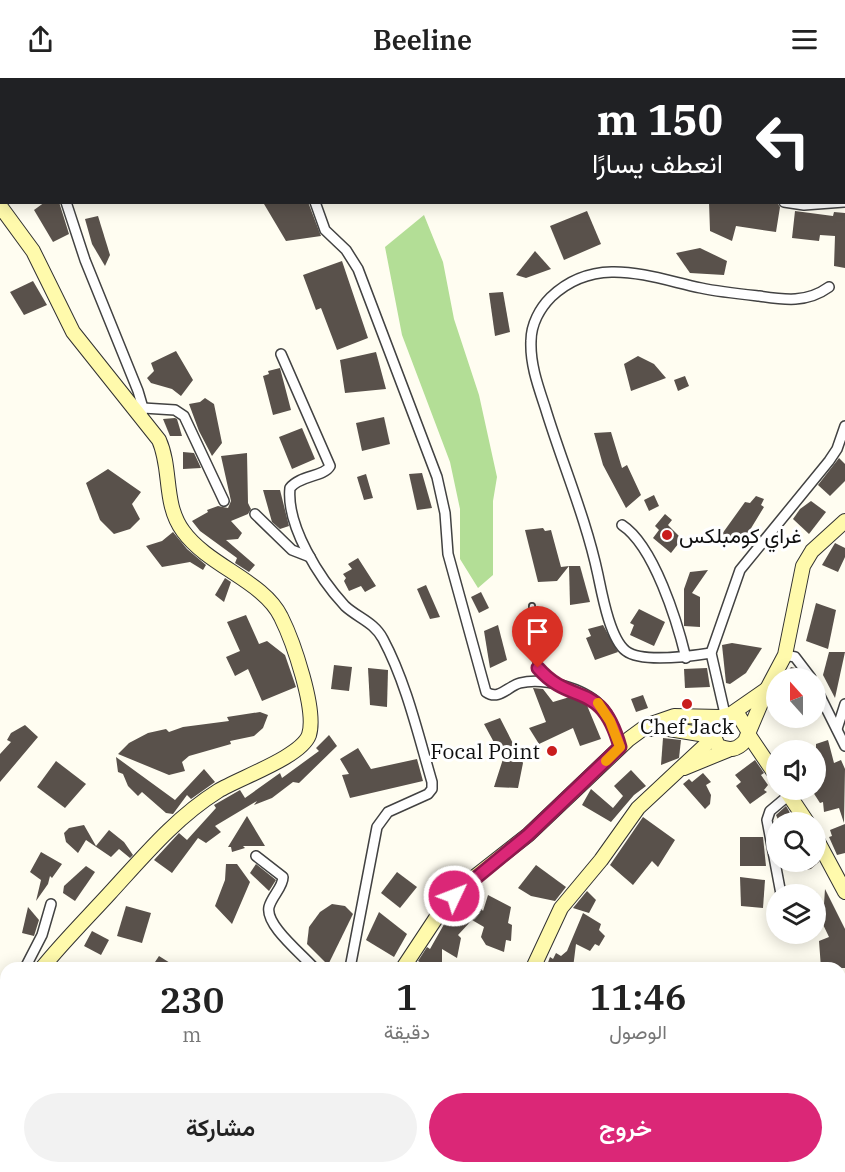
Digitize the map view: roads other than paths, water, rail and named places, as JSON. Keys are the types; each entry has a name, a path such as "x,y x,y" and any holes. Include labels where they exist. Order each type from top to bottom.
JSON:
{"street":[{"path":"67,204 142,414"},
{"path":"316,204 325,230 346,250 358,269 437,477 445,513 448,554 486,692 502,693 519,683 556,684 599,704 610,721 620,747"},
{"path":"794,204 804,206 824,204"},
{"path":"0,206 33,251 73,332 153,430 163,450 170,499 181,529 216,564 266,598 281,616 304,683 310,728 306,741 287,758 250,772 216,792 165,832 47,962"},
{"path":"711,653 686,658 631,653 620,643 611,623 583,519 536,379 531,340 535,320 542,307 562,289 592,273 612,270 636,272 703,288 784,300 801,299 820,294 829,287"},
{"path":"281,354 330,466 326,471 299,479 290,488 291,507 302,543 310,558 345,606 374,626 381,636 398,670 432,782 432,789 428,794 388,812 377,827 351,962"},
{"path":"142,414 175,410 184,416 224,501"},
{"path":"725,715 711,653 740,570 829,461 837,449 845,426"},
{"path":"255,514 292,550 310,558"},
{"path":"778,668 785,655 803,566 812,551 845,521"},
{"path":"622,525 630,531 657,572 674,614 686,658"},
{"path":"785,655 795,657 803,668"},
{"path":"766,690 713,725 712,737 718,746 734,748 766,768"},
{"path":"674,773 734,748 748,733 766,691"},
{"path":"837,729 845,704"},
{"path":"826,708 845,746"},
{"path":"407,962 444,906 463,886 528,835 620,747 641,730 674,716 739,716 766,761"},
{"path":"641,730 669,729 712,737"},
{"path":"536,962 561,908 601,860 638,807 712,737"},
{"path":"779,884 766,820 770,811 780,800"},
{"path":"256,856 283,877 271,899 268,911 270,918 275,928 308,962"},
{"path":"826,857 845,892"},
{"path":"27,962 42,934 51,904"}],"lane":[{"path":"532,606 535,658 538,668 556,684"}],"place":[{"name":"غراي كومبلكس","path":"667,535"},
{"name":"Chef Jack","path":"687,704"},
{"name":"Focal Point","path":"552,751"}]}
